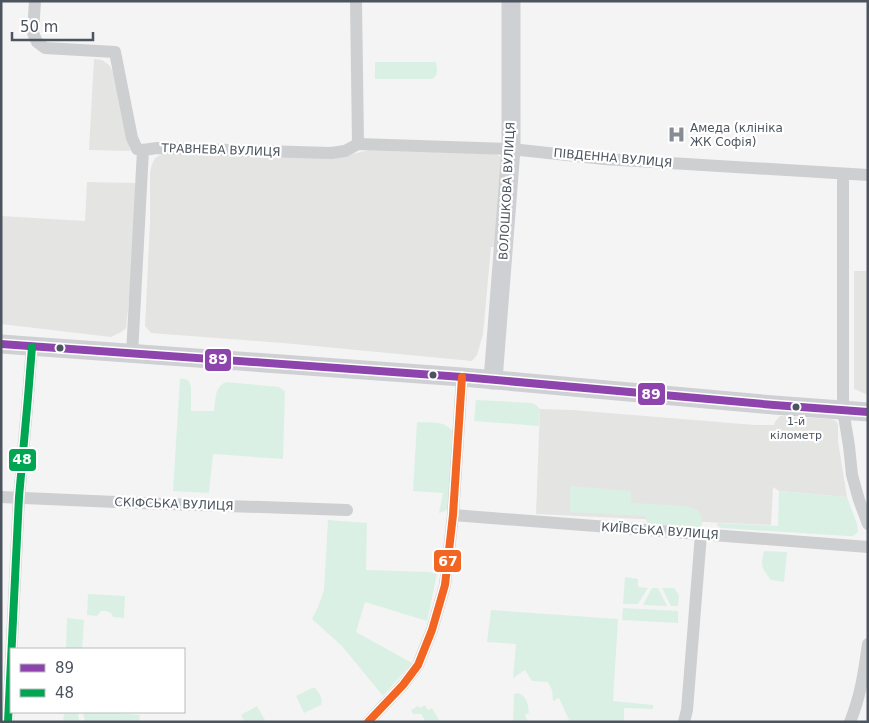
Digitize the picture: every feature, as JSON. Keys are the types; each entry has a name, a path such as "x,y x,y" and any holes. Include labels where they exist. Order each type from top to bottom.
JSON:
{"main road":[{"name":"ВОЛОШКОВА ВУЛИЦЯ","path":"493,380 511,149 511,1"},
{"path":"1,344 462,377 774,406 868,412"}],"street":[{"path":"35,1 33,33 37,42 45,48 115,52 132,138 137,149 143,150"},
{"path":"356,1 358,144"},
{"name":"ПІВДЕННА ВУЛИЦЯ","path":"358,144 511,149 604,159 868,175"},
{"name":"ТРАВНЕВА ВУЛИЦЯ","path":"132,354 143,150 156,148 331,153 345,151 358,144"},
{"path":"843,174 843,410 852,475 868,524"},
{"path":"12,648 19,497 32,347"},
{"path":"368,722 403,685 418,665 432,630 445,585 453,514 462,377"},
{"name":"СКІФСЬКА ВУЛИЦЯ","path":"1,497 139,504 346,510"},
{"name":"КИЇВСЬКА ВУЛИЦЯ","path":"453,514 868,547"},
{"path":"684,722 687,710 701,534"},
{"path":"850,722 864,674 868,644"},
{"path":"8,722 10,681"}],"shaded area":[{"path":"94,59 102,60 109,65 115,75 130,151 89,150"},
{"path":"369,150 495,154 500,156 503,161 499,247 491,247 483,334 477,355 472,361 283,343 151,333 145,326 150,223 150,173 155,158 162,154 340,157"},
{"path":"87,182 135,183 135,245 126,328 111,337 1,324 1,216 85,221"},
{"path":"854,271 868,271 868,395 854,389"},
{"path":"540,409 755,425 774,425 780,416 831,419 838,424 838,441 847,497 779,491 773,487 771,525 536,514"}],"green space":[{"path":"375,62 436,62 437,72 436,76 432,79 375,79"},
{"path":"180,378 188,380 191,386 191,411 214,411 217,390 226,382 279,387 285,391 283,459 213,454 209,493 173,491"},
{"path":"476,400 532,403 540,409 539,426 474,421"},
{"path":"417,422 432,422 445,425 452,431 449,508 439,513 443,493 413,491"},
{"path":"570,486 631,491 631,503 692,508 700,513 702,525 699,527 648,525 645,516 570,512"},
{"path":"779,491 847,497 858,532 853,536 847,536 721,528 718,526 717,523 778,526"},
{"path":"328,520 367,523 366,570 429,572 437,574 427,621 365,602 356,632 412,663 383,696 342,646 312,619 324,590"},
{"path":"764,551 787,552 784,582 771,580 766,573 762,564"},
{"path":"625,577 638,579 638,587 648,588 638,604 623,604"},
{"path":"652,588 658,588 667,606 643,605"},
{"path":"662,588 674,588 679,595 678,606 671,606"},
{"path":"88,594 125,596 124,618 113,617 111,613 106,611 101,611 97,616 87,615"},
{"path":"623,608 678,611 678,623 622,620"},
{"path":"491,610 618,619 613,701 653,705 653,709 624,708 624,722 570,722 559,698 553,701 552,690 548,682 532,681 525,670 513,678 516,644 487,642"},
{"path":"67,618 84,620 82,648 66,648"},
{"path":"315,688 320,694 321,705 304,713 296,696"},
{"path":"518,693 526,701 529,713 525,715 528,722 513,722 514,694"},
{"path":"425,705 428,710 432,708 440,722 426,722 421,714 413,714 411,710"},
{"path":"257,706 266,722 245,722 241,715"},
{"path":"54,713 78,713 79,722 63,722 64,714"},
{"path":"83,713 140,715 139,722 85,722"}],"transit line":[{"name":"89","path":"1,344 462,377 868,412"},
{"name":"48","path":"12,648 19,497 32,347"},
{"name":"67","path":"368,722 403,685 418,665 432,630 445,585 453,515 462,377"},
{"name":"48","path":"8,722 10,681"}],"place":[{"name":"Амеда (клініка ЖК Софія)","path":"676,135"},
{"name":"1-й кілометр","path":"796,407"}]}
